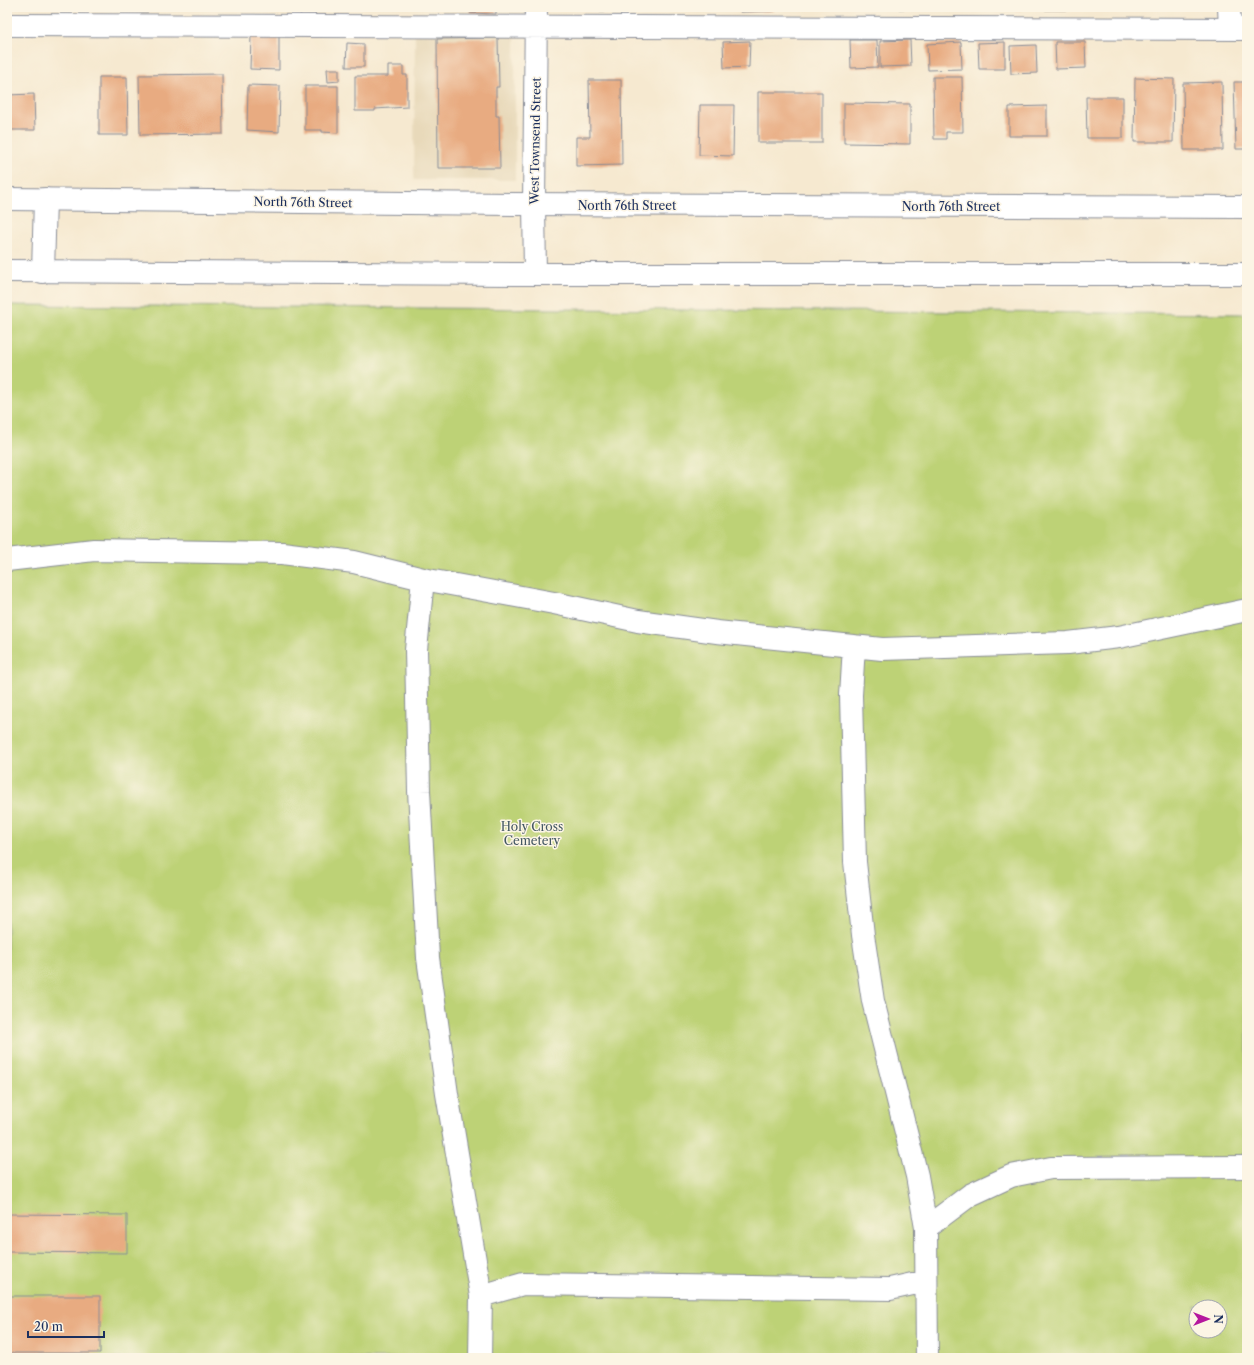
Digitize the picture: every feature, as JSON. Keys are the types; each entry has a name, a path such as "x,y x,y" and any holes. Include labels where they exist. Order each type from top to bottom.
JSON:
{"main road":[{"path":"7,25 536,17 1238,29 1229,7"},
{"name":"West Townsend Street","path":"535,274 534,204 536,17"},
{"name":"North 76th Street","path":"7,199 534,204 1247,207"},
{"path":"43,272 46,199"},
{"path":"7,271 535,274 1247,274"},
{"path":"7,560 94,550 282,553 354,562 423,579 554,603 638,621 717,632 882,649 1068,643 1119,637 1247,610"},
{"path":"423,579 416,658 419,791 428,958 447,1094 481,1296 480,1358"},
{"path":"854,646 851,695 855,862 863,935 873,1001 918,1176 926,1228 927,1358"},
{"path":"926,1228 970,1195 1010,1176 1051,1168 1247,1167"},
{"path":"481,1296 523,1284 890,1289 926,1281"}],"shaded area":[{"path":"415,30 515,31 515,180 414,180"}],"green space":[{"name":"Holy Cross Cemetery","path":"7,305 1247,314 1247,1358 7,1358"}],"building":[{"path":"270,7 291,7 291,9 270,9"},
{"path":"470,7 496,7 496,14 470,13"},
{"path":"596,7 621,7 621,11 596,11"},
{"path":"740,7 773,7 774,11 740,12"},
{"path":"796,7 815,7 815,8 796,9"},
{"path":"899,7 924,7 924,8 899,9"},
{"path":"943,7 964,7 964,8 943,9"},
{"path":"1004,7 1022,7 1022,10 1004,10"},
{"path":"1045,7 1067,7 1067,10 1045,10"},
{"path":"251,36 279,36 279,70 250,69"},
{"path":"498,38 499,87 496,87 496,116 499,116 500,168 438,168 437,39"},
{"path":"850,40 877,40 878,67 851,68"},
{"path":"910,40 911,66 880,67 880,41"},
{"path":"750,41 749,67 724,68 723,42"},
{"path":"961,42 962,69 928,70 927,44"},
{"path":"1005,42 1005,69 979,69 978,43"},
{"path":"1055,42 1085,42 1086,68 1056,69"},
{"path":"347,43 364,44 364,67 346,67"},
{"path":"1036,45 1037,73 1011,74 1010,46"},
{"path":"7,53 10,53 10,85 7,85"},
{"path":"388,66 403,66 403,75 407,75 407,107 375,109 375,111 355,111 355,76 388,76"},
{"path":"327,69 339,69 339,81 328,82"},
{"path":"222,74 223,134 140,135 139,75"},
{"path":"99,77 127,77 128,135 99,135"},
{"path":"933,77 962,77 963,132 946,132 946,139 934,139"},
{"path":"1135,78 1174,79 1173,142 1134,142"},
{"path":"589,80 621,80 622,165 576,166 576,137 590,137"},
{"path":"1222,82 1223,150 1184,150 1183,83"},
{"path":"1234,82 1247,82 1247,149 1236,149"},
{"path":"248,85 280,86 279,132 247,130"},
{"path":"305,86 338,86 338,133 322,132 322,130 305,130"},
{"path":"758,92 822,92 822,143 758,143"},
{"path":"34,94 35,130 7,130 7,95"},
{"path":"1086,97 1123,97 1123,138 1087,138"},
{"path":"844,103 910,104 910,144 844,143"},
{"path":"700,105 734,105 733,156 699,155"},
{"path":"1047,106 1047,136 1009,136 1009,107"},
{"path":"7,1214 127,1215 127,1253 7,1252"},
{"path":"7,1296 100,1296 100,1353 7,1353"}]}
